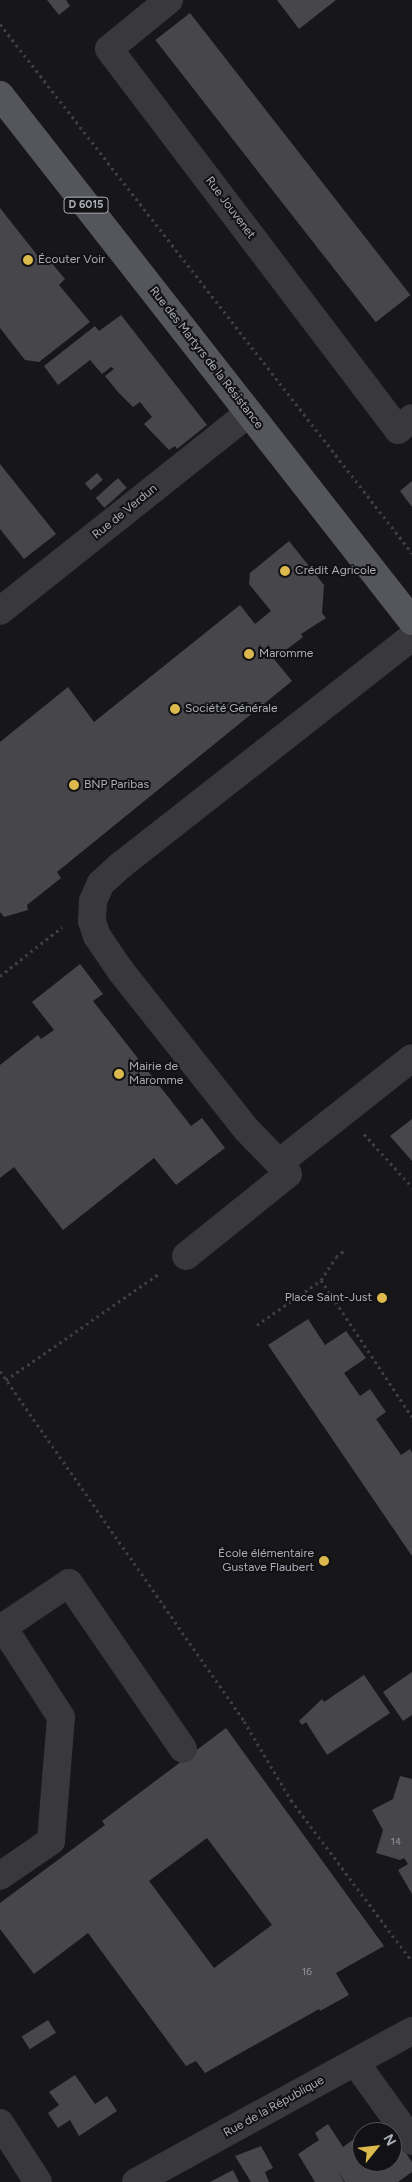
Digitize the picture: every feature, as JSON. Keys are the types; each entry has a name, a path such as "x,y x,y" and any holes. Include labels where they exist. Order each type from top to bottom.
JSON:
{"main road":[{"name":"Rue des Martyrs de la Résistance","path":"0,95 412,621"}],"street":[{"name":"Rue Jouvenet","path":"169,0 108,49 405,424"},
{"name":"Rue de Verdun","path":"0,611 249,413"},
{"path":"412,637 121,865 101,883 93,901 92,921 97,936 120,970 247,1130 279,1163 412,1058"},
{"path":"186,1256 288,1174"},
{"path":"0,1876 51,1841 61,1717 3,1627 70,1583 183,1749"},
{"name":"Rue de la République","path":"136,2182 412,2031"},
{"path":"355,2062 412,2141"},
{"path":"0,2123 38,2182"}],"path":[{"path":"0,24 412,553"},
{"path":"0,974 93,901"},
{"path":"344,1112 412,1187"},
{"path":"257,1325 321,1280 336,1257 345,1250"},
{"path":"6,1380 186,1256"},
{"path":"321,1280 412,1417"},
{"path":"0,1371 244,1721 291,1800 412,1961"}],"building":[{"path":"47,0 66,0 70,6 59,15"},
{"path":"277,0 336,0 299,29"},
{"path":"190,13 410,295 376,322 155,40"},
{"path":"0,208 45,265 50,261 65,279 59,285 90,322 39,362 25,360 0,328"},
{"path":"121,315 207,425 177,449 175,446 169,450 144,424 152,417 140,402 133,407 105,376 114,369 111,367 102,374 90,360 58,385 44,366 95,326 99,331"},
{"path":"0,464 56,534 24,559 0,529"},
{"path":"97,473 103,480 91,490 85,483"},
{"path":"118,478 127,488 104,508 96,498"},
{"path":"412,481 412,507 400,491"},
{"path":"289,541 324,585 322,613 326,618 301,634 303,637 274,659 292,681 57,872 61,878 27,905 28,910 4,917 0,912 0,742 68,687 94,722 240,605 255,624 271,611 249,584 250,573"},
{"path":"80,964 103,994 93,1001 191,1126 202,1118 225,1148 176,1185 154,1158 63,1230 14,1167 0,1178 0,1065 38,1035 41,1039 54,1030 32,1002"},
{"path":"412,1119 412,1161 390,1136"},
{"path":"308,1319 325,1345 346,1331 366,1358 344,1373 360,1396 370,1389 386,1412 376,1419 401,1455 410,1449 412,1453 412,1556 268,1345"},
{"path":"412,1672 412,1715 403,1721 383,1692"},
{"path":"364,1675 390,1713 327,1755 306,1722 302,1725 299,1721 322,1699 324,1702"},
{"path":"226,1728 384,1946 336,1973 349,1995 320,2011 319,2009 205,2073 196,2061 186,2066 88,1933 34,1974 0,1929 0,1903 105,1825 102,1821","holes":["207,1838 272,1925 214,1968 149,1881"]},
{"path":"400,1776 412,1779 412,1894 398,1870 408,1864 404,1858 400,1860 376,1853 383,1830 372,1810 393,1799"},
{"path":"48,2020 56,2033 30,2049 22,2036"},
{"path":"75,2075 95,2104 107,2096 117,2111 79,2136 70,2120 58,2128 48,2113 59,2105 49,2092"},
{"path":"328,2124 343,2147 352,2140 352,2172 402,2172 402,2147 412,2162 412,2172 398,2182 345,2182 337,2170 344,2182 315,2182 298,2154 319,2140 315,2133"},
{"path":"261,2146 273,2168 265,2172 269,2182 251,2182 235,2156"},
{"path":"233,2170 239,2182 210,2182"}],"place":[{"name":"Écouter Voir","path":"28,260"},
{"name":"Crédit Agricole","path":"285,571"},
{"name":"Maromme","path":"249,654"},
{"name":"Société Générale","path":"175,709"},
{"name":"BNP Paribas","path":"74,785"},
{"name":"Mairie de Maromme","path":"119,1074"},
{"name":"Place Saint-Just","path":"382,1298"},
{"name":"École élémentaire Gustave Flaubert","path":"324,1561"}]}
